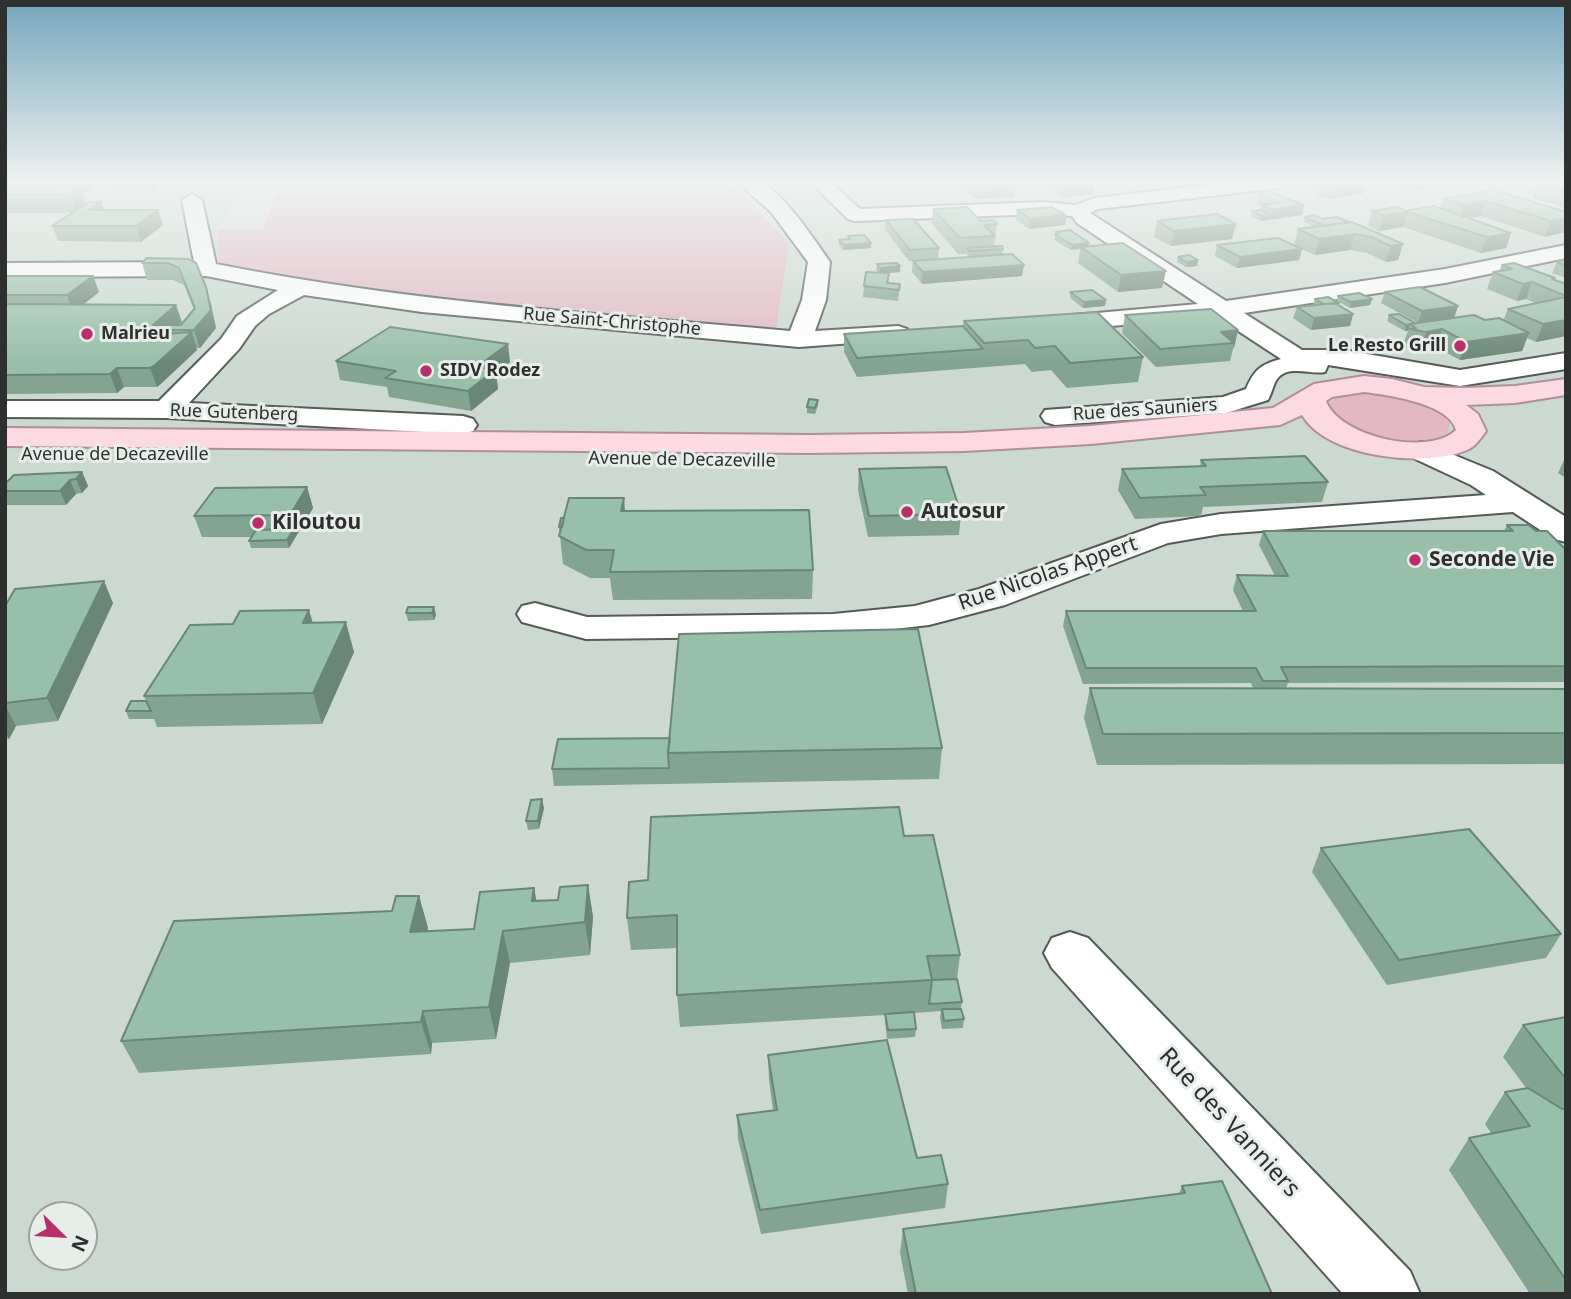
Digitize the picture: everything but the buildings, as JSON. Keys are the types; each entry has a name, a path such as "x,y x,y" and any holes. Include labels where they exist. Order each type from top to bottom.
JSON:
{"main road":[{"path":"1566,387 1460,398 1364,384 1323,392 1311,406 1318,418 1334,430 1390,448 1422,451 1464,435 1490,414 1566,401"},
{"name":"Avenue de Decazeville","path":"5,437 809,444 964,442 1091,435 1280,416 1323,392"},
{"path":"1421,393 1454,408 1464,435"},
{"name":"Avenue de Decazeville","path":"5,454 914,462 1056,456 1229,438 1359,440"}],"street":[{"path":"201,243 206,269"},
{"path":"799,339 814,300 819,261 806,243"},
{"path":"1120,243 1300,360 1364,384"},
{"path":"1029,326 1221,309 1445,275 1566,251"},
{"name":"Rue Saint-Christophe","path":"5,270 206,269 300,288 422,305 799,339 922,333"},
{"path":"167,410 229,344 246,321 261,309 300,288"},
{"name":"Rue des Sauniers","path":"1055,416 1226,405 1258,394 1265,376 1273,369 1307,356 1344,358 1460,378 1566,361"},
{"path":"1300,360 1315,377 1323,392"},
{"name":"Rue Gutenberg","path":"5,409 167,410 463,425"},
{"path":"1464,435 1482,478"},
{"path":"1422,451 1482,478 1566,532"},
{"name":"Rue Nicolas Appert","path":"535,614 586,628 833,625 916,617 992,597 1161,534 1221,524 1520,502"},
{"name":"Rue des Vanniers","path":"1070,953 1387,1294"}],"shaded area":[{"path":"5,243 218,243 219,264 776,329 789,243 1566,243 1566,1294 5,1294"},
{"path":"218,243 789,243 776,330 724,328 363,293 219,264"},
{"path":"1365,391 1414,399 1436,408 1450,426 1448,432 1434,439 1406,442 1376,436 1335,419 1329,405 1332,401"}],"waterway":[{"path":"781,435 837,436"}],"place":[{"name":"Malrieu","path":"87,334"},
{"name":"Le Resto Grill","path":"1460,346"},
{"name":"SIDV Rodez","path":"426,371"},
{"name":"Autosur","path":"907,512"},
{"name":"Kiloutou","path":"258,523"},
{"name":"Seconde Vie","path":"1415,560"}]}
